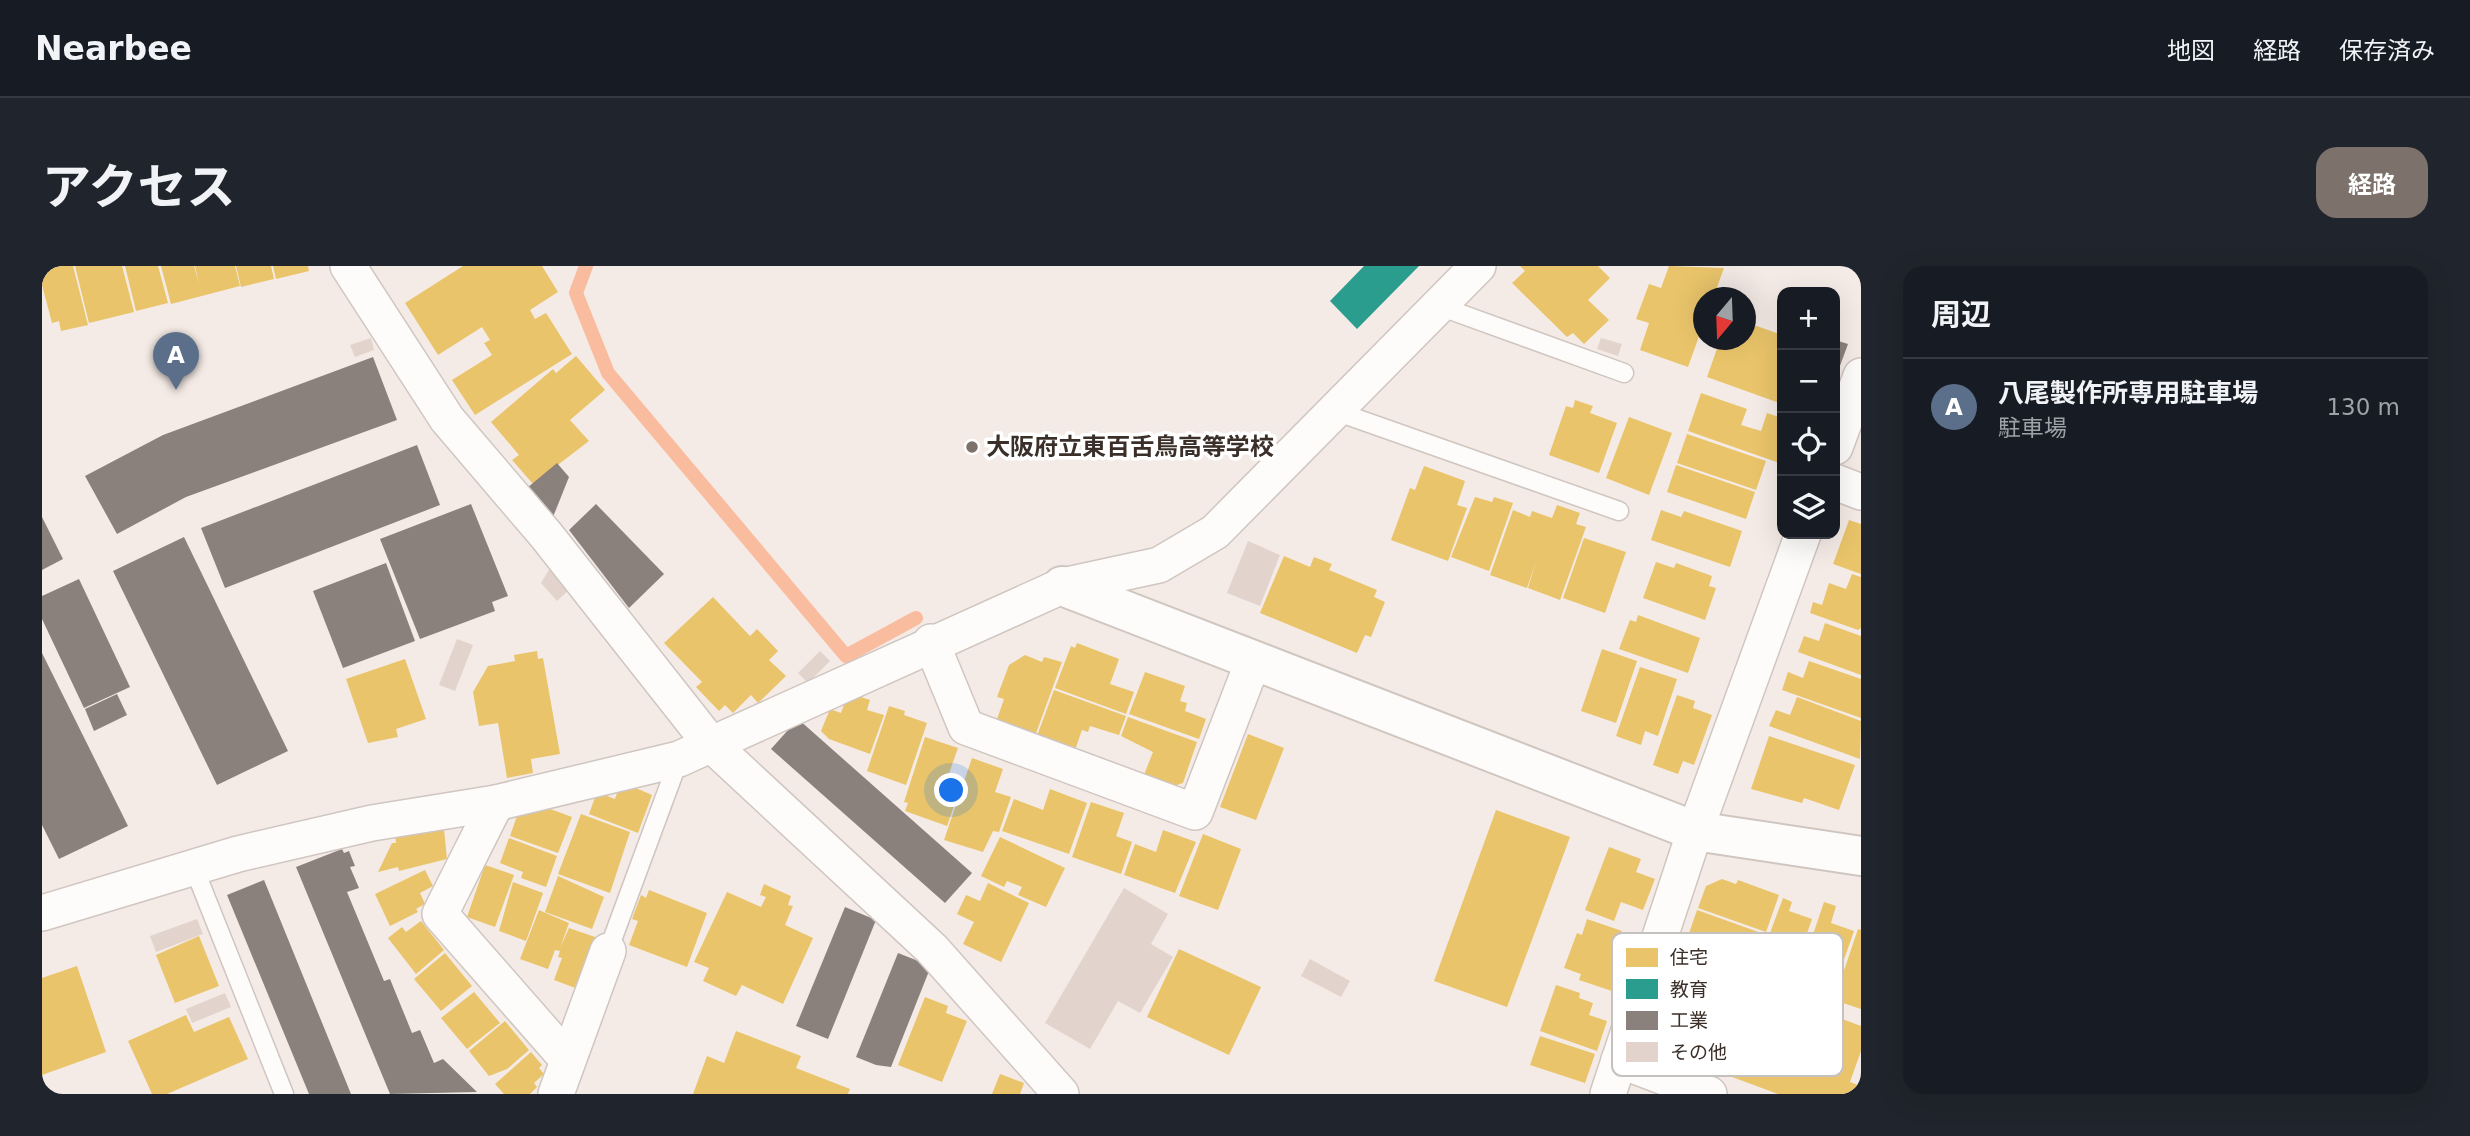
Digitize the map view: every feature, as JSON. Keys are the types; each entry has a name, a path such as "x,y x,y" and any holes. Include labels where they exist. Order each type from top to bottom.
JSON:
{"street":[{"path":"348,266 447,419 546,535 710,743 932,950 1052,1090"},
{"path":"42,913 238,854 372,823 496,803 679,759 931,642 1062,586 1159,565 1216,532 1478,266"},
{"path":"1840,433 1861,376"},
{"path":"1840,484 1861,492"},
{"path":"1661,933 1695,831 1801,539"},
{"path":"1062,586 1695,831 1861,856"},
{"path":"931,642 966,727 1195,812 1254,659"},
{"path":"496,803 440,914 568,1060"},
{"path":"556,1094 608,951"},
{"path":"1608,1094 1614,1076"},
{"path":"1661,1076 1709,1094"}],"lane":[{"path":"1439,306 1624,373"},
{"path":"1335,411 1619,511"},
{"path":"608,951 679,759"},
{"path":"194,869 284,1094"}],"building: 住宅":[{"path":"73,266 88,325 61,331 59,321 52,323 42,285 42,268"},
{"path":"75,266 122,266 134,312 89,323"},
{"path":"125,266 158,266 168,303 136,311"},
{"path":"161,266 194,266 199,284 195,266 235,266 240,286 171,304"},
{"path":"236,266 271,266 274,279 241,287"},
{"path":"273,266 308,266 309,271 276,279"},
{"path":"463,266 542,266 558,292 530,310 535,319 546,313 572,354 475,415 452,380 492,355 484,343 490,340 482,327 438,355 405,303"},
{"path":"1520,266 1598,266 1610,278 1588,300 1609,320 1584,344 1573,333 1567,337 1512,283 1525,271"},
{"path":"1669,266 1724,268 1717,287 1693,287 1694,350 1688,367 1640,350 1649,323 1636,319 1649,284 1661,288"},
{"path":"1756,326 1777,333 1777,402 1707,377 1716,350 1756,350"},
{"path":"576,356 605,390 570,420 589,441 533,484 512,460 519,455 491,422 553,369 556,373"},
{"path":"1701,393 1747,409 1741,425 1761,431 1767,413 1777,416 1777,462 1688,431"},
{"path":"1575,400 1593,406 1590,413 1617,423 1599,473 1549,455 1566,406 1573,408"},
{"path":"1629,417 1672,433 1649,495 1606,478"},
{"path":"1687,434 1766,461 1756,490 1677,463"},
{"path":"1676,465 1755,492 1746,519 1667,492"},
{"path":"1424,466 1465,481 1457,505 1467,508 1448,561 1391,540 1410,488 1415,490"},
{"path":"1475,497 1492,502 1494,497 1513,503 1489,571 1451,557"},
{"path":"1557,505 1580,513 1576,524 1586,527 1560,600 1528,588 1536,561 1527,588 1490,575 1513,510 1530,517 1532,511 1552,518"},
{"path":"1661,510 1681,517 1684,511 1742,531 1730,567 1651,540"},
{"path":"1849,520 1861,524 1861,574 1833,564"},
{"path":"1584,538 1626,552 1605,613 1563,598"},
{"path":"1284,556 1310,567 1314,557 1332,564 1329,570 1377,590 1374,597 1385,602 1371,637 1365,635 1357,653 1260,613"},
{"path":"1656,562 1674,568 1676,563 1712,576 1709,586 1716,588 1705,620 1643,598"},
{"path":"1852,574 1861,577 1861,628 1858,630 1810,613 1813,602 1822,605 1829,583 1846,589"},
{"path":"713,597 750,636 757,629 778,651 769,660 786,676 758,703 751,695 733,713 725,705 719,711 696,687 702,682 664,643"},
{"path":"1638,615 1700,638 1688,673 1619,649 1630,620 1636,622"},
{"path":"1825,623 1861,636 1861,675 1798,652 1804,636 1819,641"},
{"path":"1077,643 1119,659 1110,684 1134,692 1126,714 1055,688 1071,646 1075,648"},
{"path":"1602,649 1637,661 1616,723 1581,711"},
{"path":"537,651 538,659 543,658 560,754 531,759 533,773 507,778 498,723 479,726 473,692 488,666 515,661 514,655"},
{"path":"1025,655 1042,662 1044,657 1062,662 1035,736 996,722 1004,699 997,697 1009,665"},
{"path":"405,659 426,719 396,729 398,737 368,743 346,679"},
{"path":"1809,661 1861,679 1861,718 1782,690 1788,672 1803,678"},
{"path":"1640,667 1677,679 1658,736 1645,731 1641,745 1616,736"},
{"path":"1145,672 1185,686 1180,701 1187,703 1185,711 1206,719 1199,739 1129,714"},
{"path":"1054,690 1126,716 1119,735 1090,726 1088,732 1082,730 1075,750 1037,736"},
{"path":"855,695 870,700 867,710 884,715 870,754 829,739 821,731 830,709 841,713 846,699 852,701"},
{"path":"1677,695 1695,701 1693,708 1712,715 1694,765 1683,761 1678,774 1653,765"},
{"path":"1797,697 1861,721 1860,759 1769,726 1776,710 1790,715"},
{"path":"889,706 927,723 906,785 867,771"},
{"path":"1128,717 1197,742 1183,783 1165,789 1142,780 1153,752 1121,736"},
{"path":"1248,734 1284,748 1256,820 1220,807"},
{"path":"1769,736 1855,765 1839,810 1804,798 1802,803 1751,789"},
{"path":"925,737 958,748 947,779 962,783 947,826 905,811 908,803 904,802"},
{"path":"972,758 1003,769 995,792 1011,797 999,832 993,831 983,852 944,840"},
{"path":"631,786 652,795 638,833 589,814 597,792 615,799 618,790"},
{"path":"1050,789 1087,803 1069,854 1002,831 1014,799 1043,810"},
{"path":"1091,802 1124,813 1116,836 1132,842 1121,874 1072,857"},
{"path":"545,807 572,817 558,853 510,836 518,813"},
{"path":"1496,810 1570,837 1507,1007 1434,981"},
{"path":"581,814 630,832 610,893 558,874"},
{"path":"444,829 447,859 399,871 398,867 378,872 392,843 396,843 395,835"},
{"path":"1163,830 1196,842 1175,893 1124,875 1135,844 1156,852"},
{"path":"1203,834 1241,849 1218,910 1179,896"},
{"path":"1000,837 1065,868 1046,907 1018,895 1022,887 1007,881 1004,887 981,876"},
{"path":"509,838 557,856 546,887 521,878 523,872 500,863"},
{"path":"1609,847 1641,859 1636,872 1655,879 1643,910 1621,902 1614,921 1585,910"},
{"path":"485,865 514,875 495,927 467,917"},
{"path":"425,870 433,886 420,893 425,904 416,909 418,912 390,926 375,894"},
{"path":"558,876 604,897 592,929 545,912"},
{"path":"1722,879 1736,884 1738,880 1779,895 1766,932 1698,908 1706,886"},
{"path":"513,882 543,893 526,941 499,931"},
{"path":"988,883 1029,903 1001,962 963,944 974,922 957,914 966,895 980,901"},
{"path":"764,884 791,896 788,905 793,906 785,925 813,938 783,1004 742,985 736,996 703,981 709,968 694,962 727,892 761,907 766,897 760,895"},
{"path":"649,890 707,913 687,967 629,945 638,921 632,919 641,895 646,898"},
{"path":"1783,898 1792,902 1789,911 1812,919 1807,933 1770,933"},
{"path":"1824,902 1836,906 1831,923 1854,931 1843,963 1843,933 1814,933"},
{"path":"539,910 569,923 560,948 569,928 598,938 578,989 554,980 562,958 558,957 560,951 555,950 548,969 520,959"},
{"path":"1697,910 1761,933 1689,933"},
{"path":"1587,919 1622,931 1612,933 1612,991 1579,980 1581,974 1564,968 1577,933 1582,935"},
{"path":"421,921 444,950 416,974 388,938 402,927 406,932"},
{"path":"1858,929 1861,930 1861,1009 1843,1003 1843,973"},
{"path":"199,936 219,986 175,1003 156,955"},
{"path":"1179,949 1261,987 1229,1055 1147,1017"},
{"path":"445,953 472,986 441,1011 414,979"},
{"path":"77,966 106,1052 42,1075 42,978"},
{"path":"1556,985 1580,993 1579,998 1593,1003 1589,1015 1607,1021 1597,1051 1540,1031"},
{"path":"474,992 500,1023 467,1049 441,1018"},
{"path":"925,997 948,1006 946,1013 967,1021 942,1082 898,1065"},
{"path":"186,1015 194,1032 229,1017 248,1059 167,1094 152,1094 128,1041"},
{"path":"1843,1019 1861,1026 1861,1051 1850,1082 1861,1086 1861,1094 1778,1094 1729,1076 1843,1076"},
{"path":"505,1021 529,1050 507,1069 489,1076 469,1051"},
{"path":"736,1031 801,1056 796,1068 850,1089 848,1094 693,1094 707,1056 724,1063"},
{"path":"1540,1036 1595,1054 1585,1083 1530,1065"},
{"path":"531,1052 542,1065 539,1068 544,1074 534,1083 537,1087 530,1094 504,1094 495,1084"},
{"path":"1000,1074 1024,1083 1020,1094 992,1094"}],"building: 教育":[{"path":"1364,266 1419,266 1357,329 1330,301"}],"building: 工業":[{"path":"1840,342 1848,344 1840,366"},
{"path":"373,357 397,420 186,497 117,534 85,476 163,435"},
{"path":"417,445 440,505 225,588 201,528"},
{"path":"557,463 569,477 553,517 527,488"},
{"path":"471,504 508,596 492,602 495,611 420,639 380,539"},
{"path":"596,504 664,574 629,608 569,530"},
{"path":"42,517 63,559 42,570"},
{"path":"184,537 288,751 217,785 113,571"},
{"path":"386,563 415,641 343,668 313,591"},
{"path":"79,579 130,687 84,708 42,619 42,596"},
{"path":"42,653 128,826 59,859 42,825"},
{"path":"117,694 127,715 94,731 85,709"},
{"path":"798,719 972,873 945,903 771,749"},
{"path":"342,849 344,853 349,851 355,866 350,867 359,888 347,892 384,981 390,979 412,1033 420,1030 434,1063 443,1059 477,1092 390,1094 296,867"},
{"path":"264,880 351,1094 309,1094 227,895"},
{"path":"845,907 876,920 828,1039 796,1026"},
{"path":"898,953 931,966 891,1067 876,1065 856,1057"}],"building: その他":[{"path":"371,338 374,350 355,357 350,345"},
{"path":"1601,338 1622,344 1618,356 1597,349"},
{"path":"1248,541 1280,555 1260,606 1227,593"},
{"path":"553,563 574,585 557,601 541,583"},
{"path":"457,639 473,645 455,691 439,685"},
{"path":"820,651 830,661 808,683 798,673"},
{"path":"1124,888 1168,914 1151,944 1173,957 1140,1013 1118,1001 1090,1049 1045,1023"},
{"path":"197,919 203,934 156,952 150,936"},
{"path":"1310,959 1350,981 1341,997 1301,976"},
{"path":"225,993 231,1007 192,1023 186,1009"}],"waterway":[{"path":"586,266 576,293 608,373 846,656 916,618"}],"place":[{"name":"八尾製作所専用駐車場","path":"176,390"},
{"name":"大阪府立東百舌鳥高等学校","path":"972,447"}]}
